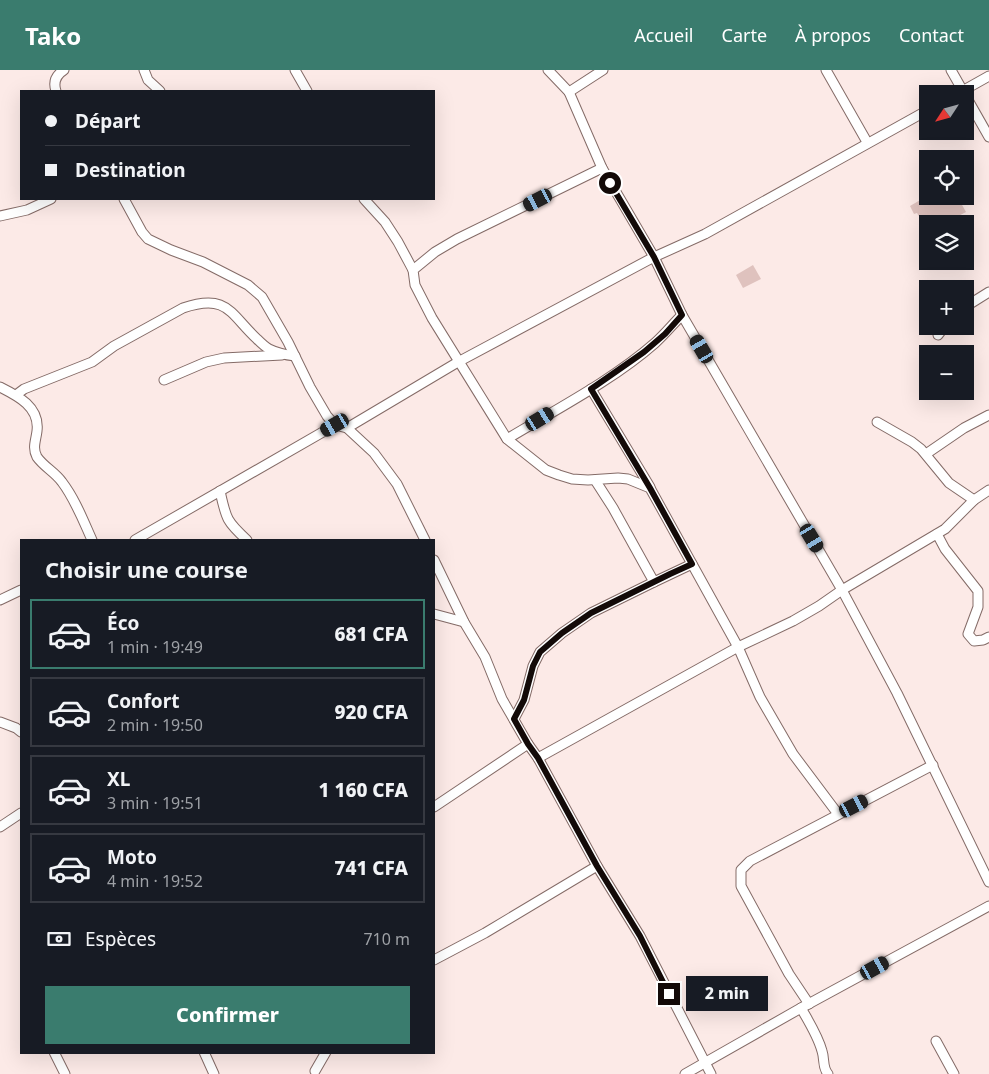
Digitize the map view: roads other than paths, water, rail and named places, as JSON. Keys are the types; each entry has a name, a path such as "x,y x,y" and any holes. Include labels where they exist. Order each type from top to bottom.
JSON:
{"street":[{"path":"56,90 55,79 64,70"},
{"path":"144,70 148,80 159,90"},
{"path":"306,70 296,72 307,90"},
{"path":"548,70 569,92 602,168 654,257 682,315 842,590 897,693 989,882"},
{"path":"569,92 603,70"},
{"path":"826,70 868,142"},
{"path":"951,70 957,85"},
{"path":"973,85 989,76"},
{"path":"974,114 989,137"},
{"path":"347,428 458,362 654,257 705,234 919,115"},
{"path":"413,270 435,252 457,239 602,168"},
{"path":"0,216 27,210 49,200"},
{"path":"125,200 142,232 148,239 203,262 255,290 271,312 321,407 335,425 347,428 374,453 397,484 424,539"},
{"path":"365,200 385,222 398,242 413,270 415,285 419,294 458,362 507,439 546,470 572,478 595,480 628,479 650,488"},
{"path":"974,301 989,292"},
{"path":"16,395 24,389 92,362 130,337 183,308 195,304 217,303 224,306 234,313 250,333 268,349 284,355"},
{"path":"507,439 591,389 644,352 665,334 682,315"},
{"path":"164,380 206,362 224,358 295,356"},
{"path":"0,387 28,404 37,422 36,455 64,484 78,508 92,539"},
{"path":"591,389 650,488 738,647 760,697 793,754 838,814"},
{"path":"926,454 964,428 989,415"},
{"path":"877,422 912,442 926,454 949,483 974,500"},
{"path":"137,539 335,425"},
{"path":"595,480 613,508 654,582"},
{"path":"538,758 738,647 793,621 945,529 974,500 989,490"},
{"path":"220,491 229,523 246,539"},
{"path":"937,534 950,555 978,591 978,607 969,628 968,634 970,638 983,640 989,636"},
{"path":"435,562 464,622 485,658 494,683 528,744 538,758 597,866 640,936 712,1074"},
{"path":"514,719 524,700 533,666 540,652 562,633 591,613 692,564"},
{"path":"0,600 20,590"},
{"path":"435,614 464,622"},
{"path":"0,722 20,731"},
{"path":"435,806 528,744"},
{"path":"828,1074 805,1006 741,886 741,870 750,861 933,765"},
{"path":"0,827 20,814"},
{"path":"435,959 486,933 597,866"},
{"path":"685,1074 989,906"},
{"path":"936,1042 954,1074"},
{"path":"55,1054 65,1074"},
{"path":"205,1054 214,1074"},
{"path":"315,1071 325,1054"}]}
